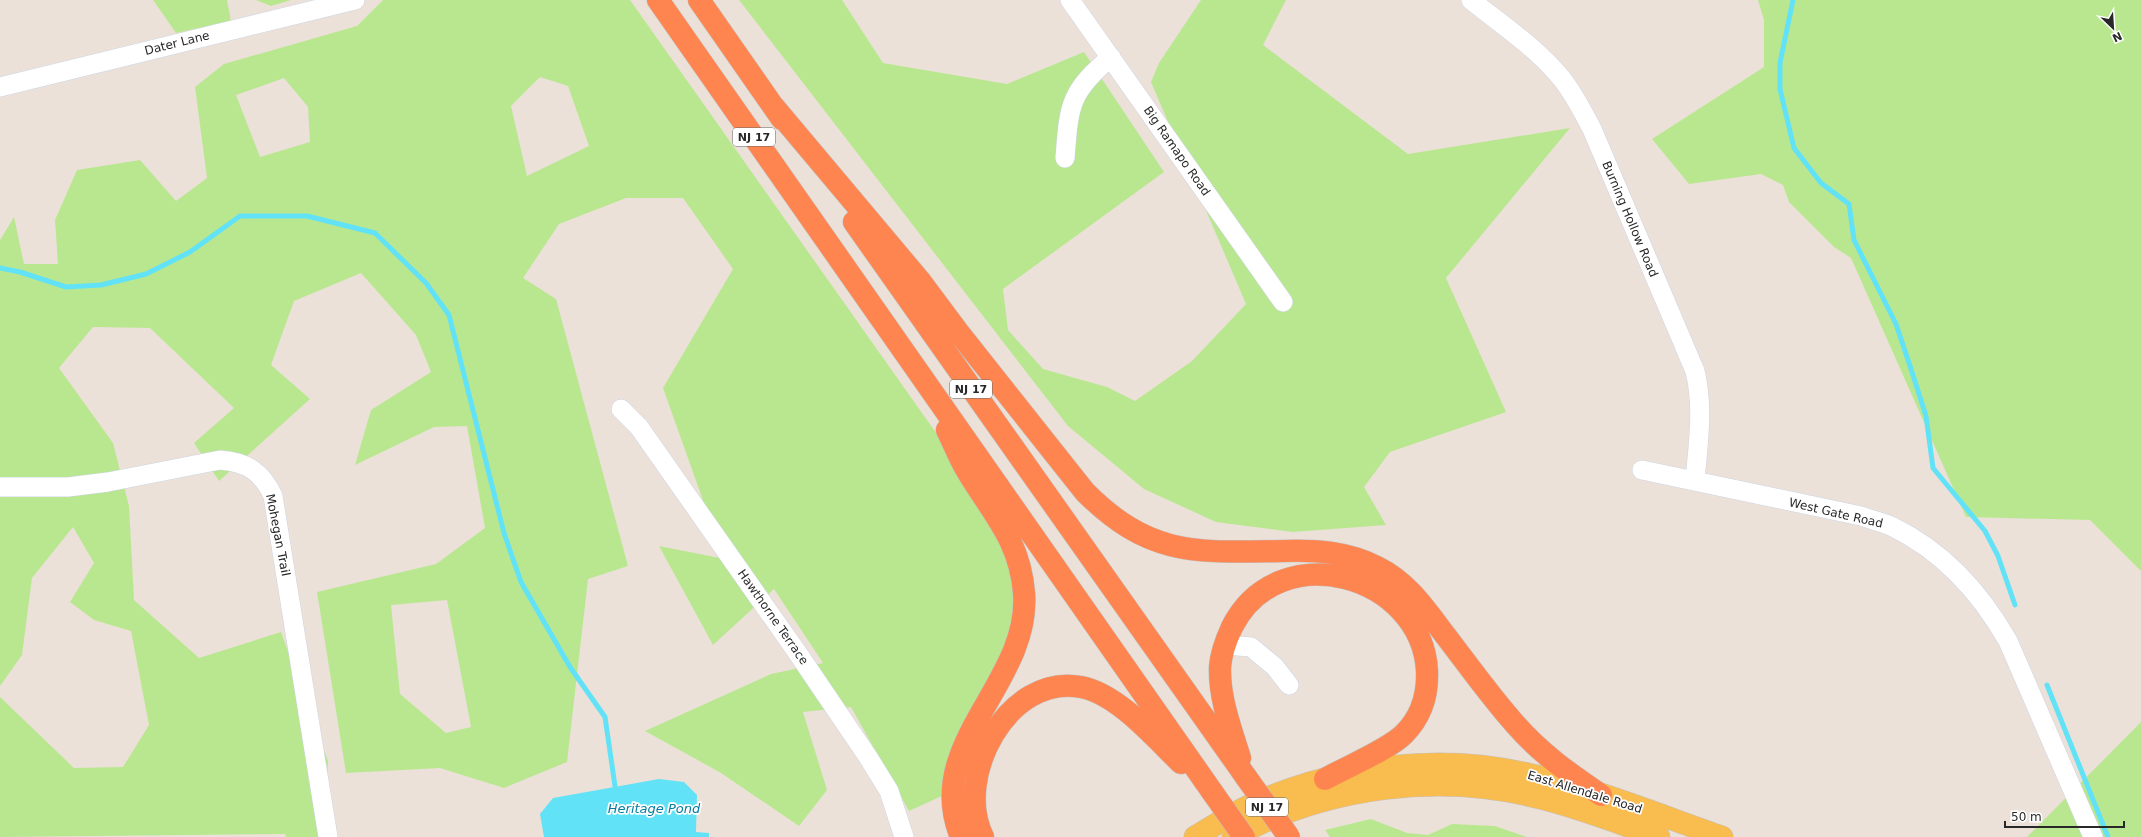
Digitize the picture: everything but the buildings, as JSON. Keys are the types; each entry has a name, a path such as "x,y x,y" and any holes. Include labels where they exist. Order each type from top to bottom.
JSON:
{"highway":[{"name":"NJ 17","path":"658,0 1244,837"},
{"name":"NJ 17","path":"699,0 988,414 1289,837"},
{"path":"774,107 921,282 1085,492 1108,514 1136,533 1179,548 1208,552 1323,551 1350,556 1379,568 1396,579 1415,596 1527,737 1562,768 1601,795"},
{"path":"918,370 967,471 996,513 1010,538 1020,566 1024,594 1022,623 1013,653 1004,674 967,737 954,776 954,806 961,837"},
{"path":"1246,777 1227,715 1222,690 1220,666 1225,645 1236,620 1252,600 1263,591 1286,579 1312,573 1339,576 1362,583 1385,598 1412,626 1422,647 1427,668 1426,694 1418,717 1403,735 1325,779"},
{"path":"984,837 977,819 974,802 978,769 984,750 991,736 1013,711 1025,701 1052,688 1068,686 1092,690 1118,706 1214,793"}],"main road":[{"name":"East Allendale Road","path":"1195,837 1226,818 1266,798 1325,779 1379,768 1406,765 1464,766 1521,772 1601,795 1722,837"},
{"name":"East Allendale Road","path":"1233,837 1267,820 1329,799 1379,789 1435,785 1492,789 1544,798 1659,837"}],"street":[{"name":"Dater Lane","path":"0,87 297,7 355,0"},
{"name":"Big Ramapo Road","path":"1070,0 1283,302"},
{"name":"Burning Hollow Road","path":"1471,0 1547,63 1562,79 1579,103 1592,129 1695,372 1700,392 1701,416 1695,481"},
{"path":"1065,158 1068,121 1072,104 1086,78 1111,57"},
{"name":"Hawthorne Terrace","path":"621,409 644,433 843,719 889,791 897,810 904,837"},
{"name":"Mohegan Trail","path":"0,487 68,487 108,482 220,460 234,461 247,465 267,482 273,496 328,837"},
{"name":"West Gate Road","path":"1642,470 1861,516 1892,526 1923,544 1948,563 1970,585 1992,613 2008,641 2093,837"},
{"path":"1225,645 1251,647 1275,667 1289,685"}],"green space":[{"path":"153,0 227,0 231,21 176,33"},
{"path":"256,0 291,0 271,6"},
{"path":"383,0 630,0 980,495 1028,603 955,790 909,811 851,707 803,712 827,790 799,826 721,773 645,731 771,674 823,663 774,589 713,645 659,546 745,563 705,506 663,388 733,269 683,198 626,198 559,224 523,278 556,299 628,566 588,579 567,762 504,788 440,768 346,773 317,592 436,564 485,528 467,426 434,427 355,465 371,410 431,372 416,335 361,273 294,301 271,365 310,399 219,481 194,443 234,408 150,328 93,327 59,368 113,443 129,506 134,600 199,658 281,632 328,761 325,837 286,837 285,834 0,837 0,697 74,768 123,767 149,725 131,631 94,620 70,602 94,563 73,527 32,578 22,655 0,686 0,240 14,217 24,264 58,264 55,220 77,170 140,160 176,201 207,178 195,87 224,64 357,26","holes":["540,77 568,86 589,146 527,176 511,106","284,78 308,107 310,142 260,157 236,95","447,600 471,727 446,733 400,694 391,605"]},
{"path":"739,0 842,0 883,63 1007,84 1084,52 1164,172 1003,289 1008,330 1043,369 1107,387 1135,401 1192,361 1246,304 1151,82 1159,63 1201,0 1286,0 1263,45 1408,154 1570,128 1446,278 1506,412 1390,452 1364,487 1386,525 1293,532 1216,522 1144,489 1068,426"},
{"path":"1758,0 2141,0 2141,571 2090,520 1966,517 1851,258 1834,247 1789,202 1783,185 1761,174 1689,184 1652,139 1764,67 1764,20"},
{"path":"2141,722 2141,837 2027,837"},
{"path":"1371,819 1407,833 1428,835 1452,824 1495,826 1527,837 1330,837 1325,830"}],"water":[{"name":"Heritage Pond","path":"659,779 684,782 697,795 696,832 709,833 709,837 544,837 540,814 553,798"}],"waterway":[{"path":"1793,0 1780,63 1780,89 1794,148 1821,183 1849,204 1854,240 1896,324 1926,416 1933,468 1985,531 1998,556 2015,605"},
{"path":"0,268 20,272 66,287 101,285 146,274 190,252 240,216 307,216 375,233 426,283 449,315 504,533 521,582 570,667 605,717 616,793"},
{"path":"2047,685 2108,837"}]}
